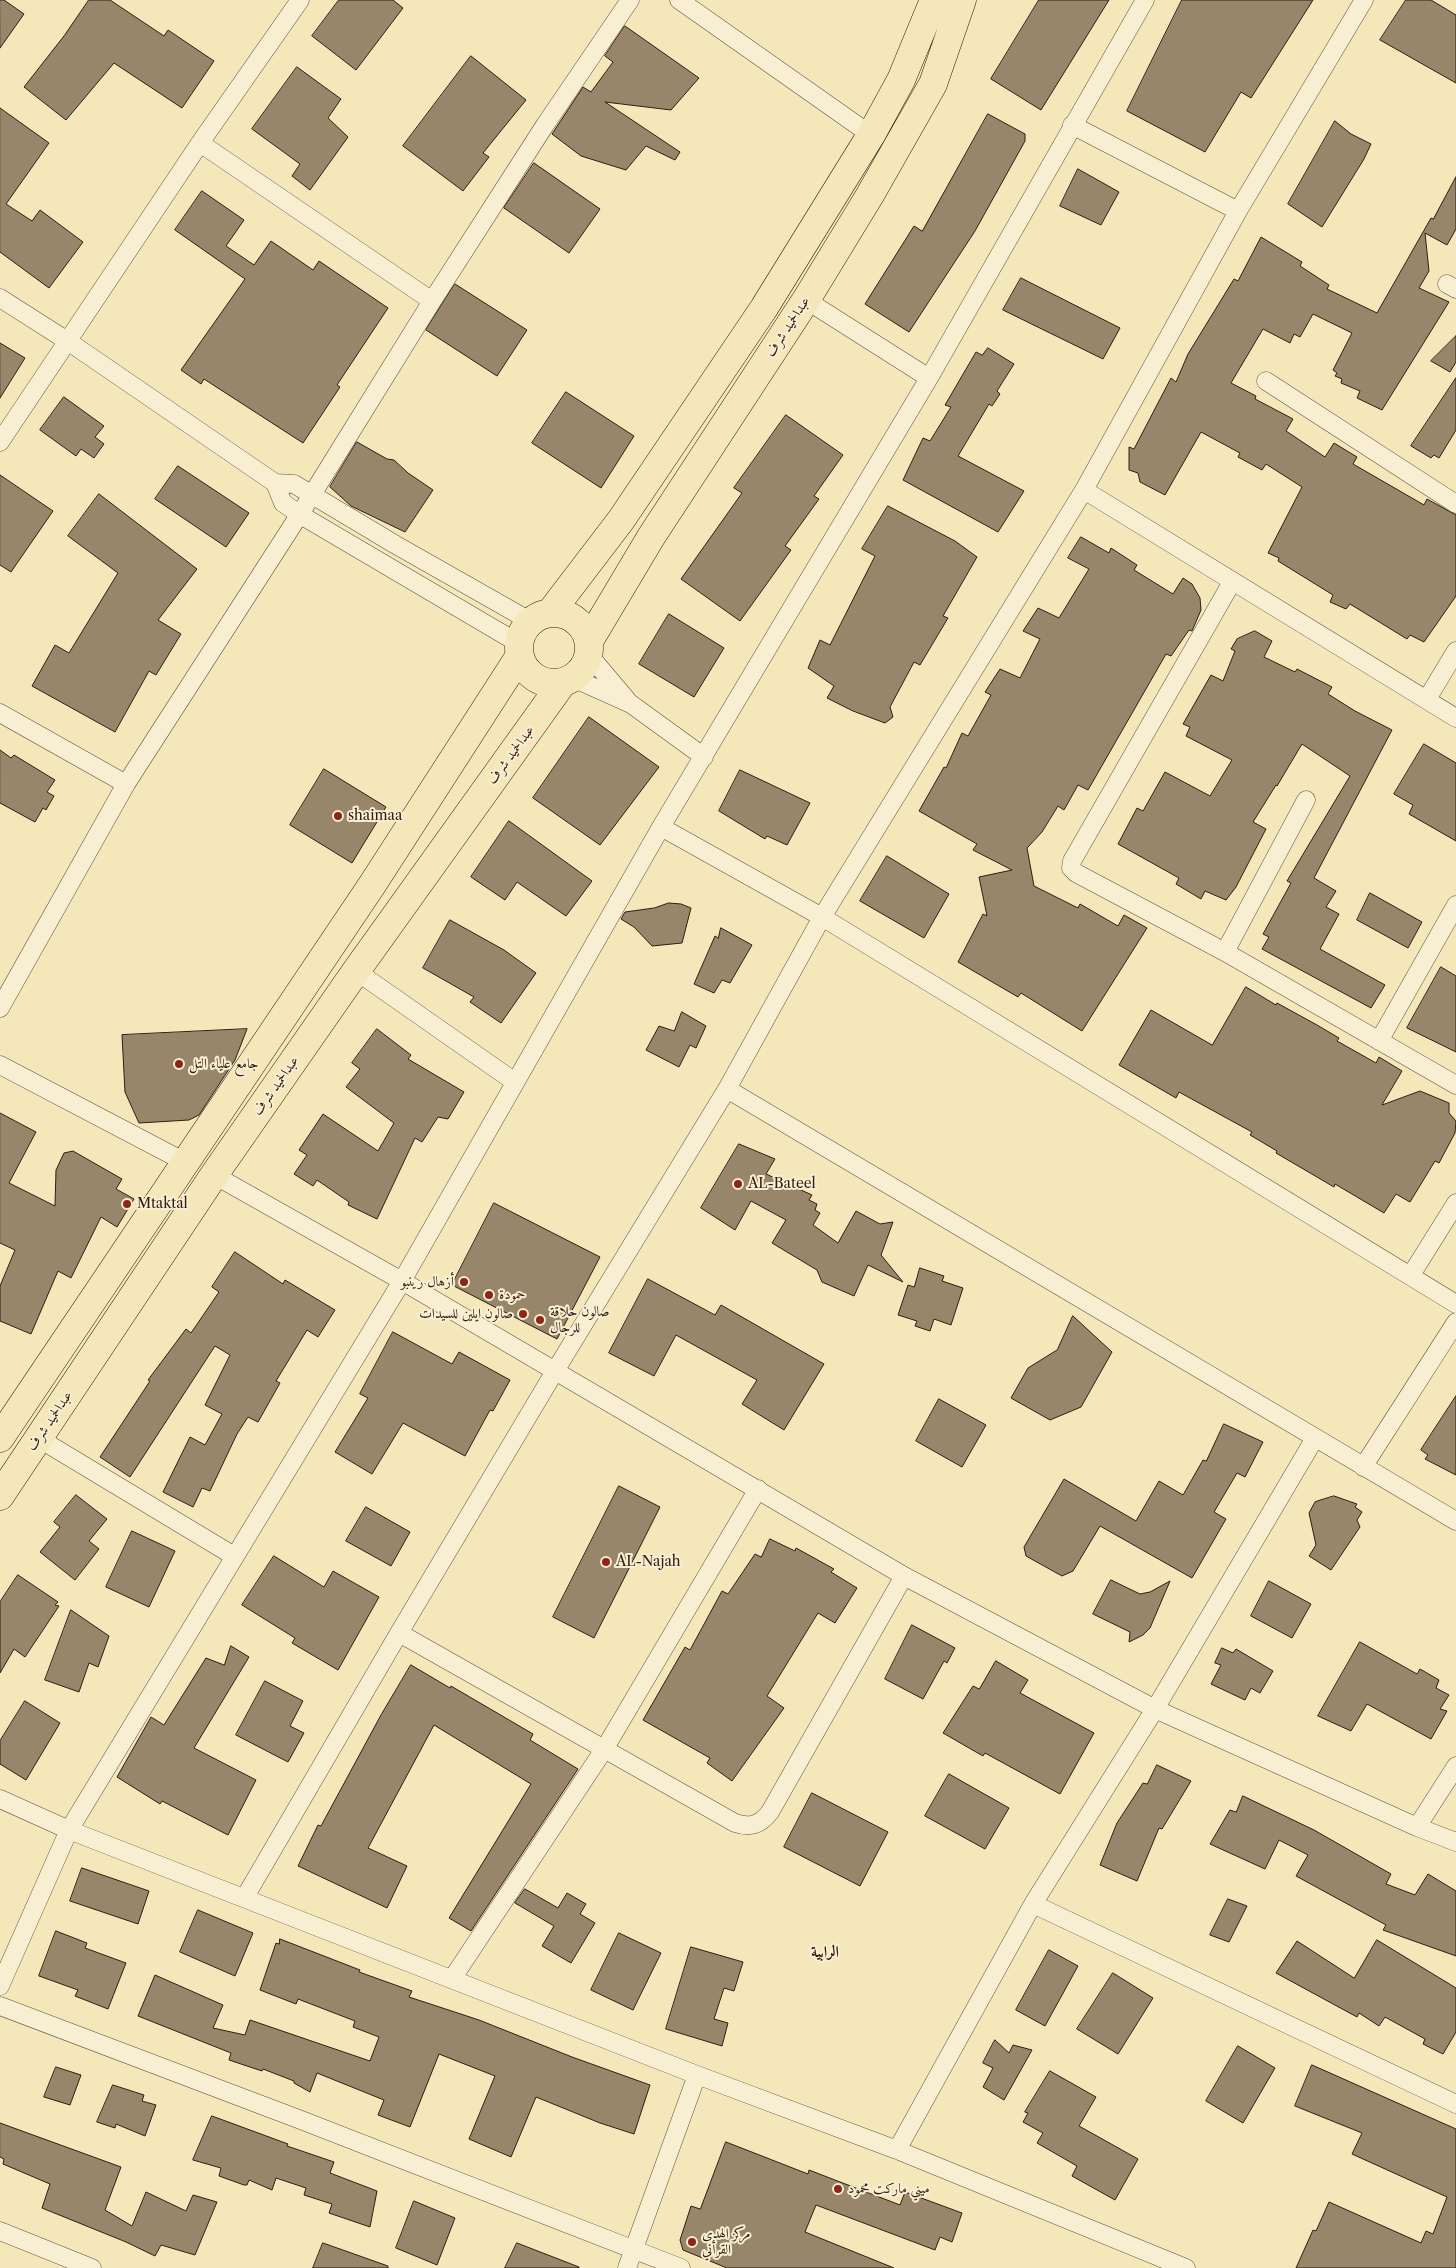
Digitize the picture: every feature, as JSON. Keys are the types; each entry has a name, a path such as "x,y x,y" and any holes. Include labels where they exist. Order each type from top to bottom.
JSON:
{"main road":[{"path":"0,1438 372,885 529,633 621,520 764,308 871,135 901,80 934,0"},
{"name":"عبدالحميد شرف","path":"589,648 651,537 806,300 870,195 932,84 962,0"},
{"path":"560,613 579,622 585,631 589,648 583,668 568,680 549,683 536,679 525,670 529,633 560,613"},
{"name":"عبدالحميد شرف","path":"0,1496 214,1175 356,971 568,680"}],"street":[{"path":"0,442 69,342 200,144 300,0"},
{"path":"0,1008 126,784 300,514 432,301 545,126 630,0"},
{"path":"679,0 871,135"},
{"path":"0,1986 69,1830 402,1281 661,828 929,378 1072,124 1145,0"},
{"path":"245,1898 399,1633 555,1371 727,1089 822,917 1084,490 1238,211 1364,0"},
{"path":"1072,124 1238,211"},
{"path":"200,144 432,301"},
{"path":"0,298 69,342 275,484 283,503 300,514 529,633"},
{"path":"806,300 929,378"},
{"path":"1266,380 1456,504"},
{"path":"275,484 294,484 529,633"},
{"path":"1084,490 1456,718"},
{"path":"1232,582 1071,865 1076,874 1225,952 1456,1085"},
{"path":"589,648 631,704"},
{"path":"1427,699 1456,651"},
{"path":"568,680 631,704 704,757"},
{"path":"0,713 126,784"},
{"path":"1225,952 1306,800"},
{"path":"661,828 822,917 1456,1304"},
{"path":"1379,1041 1456,905"},
{"path":"356,971 515,1082"},
{"path":"0,1065 185,1162"},
{"path":"727,1089 1456,1521"},
{"path":"214,1175 402,1281 904,1576 1155,1709 1417,1827 1456,1842"},
{"path":"1411,1275 1456,1203"},
{"path":"1363,1467 1456,1322"},
{"path":"38,1438 234,1556"},
{"path":"897,2150 1033,1904 1155,1709 1315,1438"},
{"path":"452,1979 605,1748 758,1489"},
{"path":"399,1633 735,1823 746,1826 762,1822 770,1812 904,1576"},
{"path":"1417,1827 1456,1766"},
{"path":"0,1799 69,1830 697,2076 897,2150 1186,2268"},
{"path":"1033,1904 1456,2104"},
{"path":"0,2006 681,2268"},
{"path":"627,2268 697,2076"},
{"path":"0,2231 92,2268"}],"building":[{"path":"0,0 4,0 24,14 0,48"},
{"path":"89,0 110,0 164,36 168,30 214,61 182,108 114,63 66,120 24,87 64,36"},
{"path":"339,0 393,0 403,8 356,70 312,36"},
{"path":"1039,0 1109,0 1041,110 991,79"},
{"path":"1182,0 1313,0 1251,98 1241,92 1205,152 1127,111"},
{"path":"1406,0 1431,0 1456,15 1456,83 1380,40"},
{"path":"625,26 699,78 671,110 605,102 680,152 675,160 646,146 626,170 581,156 552,134 583,87 591,92 613,62 605,56"},
{"path":"471,56 526,100 483,153 489,157 463,191 403,146"},
{"path":"297,67 341,99 328,118 348,137 310,190 292,176 300,164 252,129"},
{"path":"0,108 49,143 6,204 32,221 40,210 83,242 49,288 0,252"},
{"path":"988,114 1025,134 1025,141 975,231 909,332 865,304 914,226 922,231"},
{"path":"1335,121 1351,134 1371,144 1364,159 1322,227 1288,204"},
{"path":"534,163 600,209 569,253 504,208"},
{"path":"1078,169 1119,192 1101,225 1060,206"},
{"path":"1456,177 1456,229 1447,245 1425,233 1429,271 1419,288 1449,302 1382,410 1357,398 1360,391 1341,383 1342,379 1335,376 1337,373 1333,370 1352,333 1313,314 1300,337 1294,334 1290,343 1263,329 1231,383 1256,396 1255,399 1293,419 1286,431 1325,457 1334,443 1357,457 1353,464 1424,505 1427,499 1456,515 1456,596 1424,642 1410,635 1407,639 1350,604 1346,609 1330,602 1333,595 1278,561 1279,558 1268,553 1302,487 1266,464 1262,470 1238,457 1240,453 1201,432 1165,495 1140,482 1138,473 1129,470 1129,447 1134,449 1171,378 1176,382 1188,354 1234,279 1238,281 1261,237 1302,262 1300,266 1329,285 1327,289 1377,313"},
{"path":"202,191 244,220 226,246 254,265 271,241 313,270 319,261 388,308 337,385 340,387 303,443 204,379 201,384 181,370 245,279 175,230"},
{"path":"1021,278 1120,328 1103,359 1003,310"},
{"path":"455,284 527,330 497,376 426,330"},
{"path":"1456,336 1456,362 1450,372 1431,361"},
{"path":"0,343 25,358 0,398"},
{"path":"988,348 1014,364 997,391 1000,394 992,406 989,404 958,456 1024,491 998,532 903,480 923,438 930,441 951,407 945,405 976,352 982,355"},
{"path":"1456,378 1456,430 1439,458 1434,455 1431,458 1411,446"},
{"path":"566,392 634,436 601,488 532,443"},
{"path":"64,397 104,426 95,437 104,444 94,458 81,449 76,456 40,430"},
{"path":"786,415 843,455 814,496 819,499 785,546 791,550 740,621 681,579 742,493 734,488"},
{"path":"357,442 387,459 394,460 408,473 433,490 405,532 351,506 330,487"},
{"path":"178,466 249,513 226,547 155,499"},
{"path":"0,475 53,511 11,572 0,565"},
{"path":"99,494 197,569 158,620 181,634 156,675 149,671 115,732 32,686 55,645 69,653 118,573 68,536"},
{"path":"888,506 955,541 977,557 943,616 948,618 920,665 914,662 890,707 893,717 885,723 853,711 827,698 834,686 808,668 820,640 830,645 875,556 862,549"},
{"path":"1081,537 1109,553 1111,548 1137,565 1134,570 1173,594 1183,578 1192,584 1200,598 1201,610 1192,631 1189,630 1171,656 1166,654 1088,790 1078,785 1064,810 1058,806 1042,832 1027,848 1034,886 1078,908 1080,904 1118,926 1124,915 1147,928 1082,1031 1021,993 1018,997 958,962 983,914 987,916 979,877 1012,870 973,850 977,844 919,811 944,767 946,768 962,733 968,736 991,695 985,692 1000,669 1020,678 1040,639 1023,631 1038,608 1059,618 1089,569 1068,558"},
{"path":"669,614 724,648 694,697 639,664"},
{"path":"1255,631 1272,641 1264,657 1295,672 1297,669 1332,687 1328,694 1355,711 1392,730 1314,878 1336,891 1326,907 1339,914 1320,949 1385,985 1371,1008 1262,949 1269,937 1263,934 1291,883 1287,881 1350,776 1302,744 1253,822 1266,829 1236,887 1226,900 1205,891 1201,899 1176,884 1179,878 1118,844 1137,808 1143,811 1165,772 1210,796 1232,760 1186,736 1190,727 1183,724 1211,675 1223,681 1235,651 1231,649 1237,639"},
{"path":"589,717 659,767 600,845 533,798"},
{"path":"1424,744 1456,763 1456,841 1409,814 1413,805 1394,794"},
{"path":"0,750 11,758 14,755 55,780 47,792 54,796 46,810 43,808 35,822 0,803"},
{"name":"shaimaa","path":"324,769 386,807 352,863 290,825"},
{"path":"740,770 810,803 787,845 767,836 765,839 719,811"},
{"path":"509,821 592,881 566,916 517,882 505,900 471,877"},
{"path":"887,856 949,894 924,938 860,901"},
{"path":"1370,893 1422,922 1408,948 1357,920"},
{"path":"669,903 681,904 691,908 682,943 652,946 634,927 621,919 625,912 654,908"},
{"path":"450,920 504,950 536,973 501,1023 470,1002 474,997 423,968"},
{"path":"721,928 752,945 730,983 722,980 714,993 694,984 715,936 718,938"},
{"path":"1441,967 1456,976 1456,1052 1407,1028"},
{"path":"1246,987 1276,1005 1277,1003 1317,1025 1339,1038 1337,1041 1376,1063 1379,1057 1402,1071 1382,1105 1420,1091 1449,1103 1449,1113 1456,1121 1455,1133 1439,1163 1435,1161 1410,1202 1396,1194 1384,1213 1335,1184 1334,1187 1276,1153 1277,1151 1250,1135 1252,1132 1179,1092 1176,1098 1119,1065 1151,1010 1212,1045"},
{"path":"682,1012 706,1026 696,1048 690,1045 679,1067 646,1050 659,1026 674,1031"},
{"name":"جامع علياء التل","path":"247,1029 235,1060 199,1115 189,1120 139,1123 125,1092 122,1035"},
{"path":"377,1029 411,1055 408,1059 464,1092 448,1119 438,1117 422,1142 415,1138 377,1219 348,1205 349,1202 317,1180 313,1186 294,1174 307,1155 299,1150 323,1114 378,1151 394,1123 346,1087 360,1069 352,1063"},
{"path":"0,1113 36,1132 9,1183 55,1206 56,1170 64,1153 73,1151 122,1179 116,1189 134,1199 117,1227 101,1217 71,1278 58,1271 31,1334 0,1321 0,1286 15,1250 0,1243"},
{"path":"739,1144 775,1159 766,1174 812,1195 809,1200 817,1204 815,1210 820,1213 813,1225 838,1243 856,1211 880,1224 893,1222 881,1255 903,1282 868,1265 854,1296 822,1282 817,1270 772,1243 786,1220 751,1201 735,1230 701,1208"},
{"path":"494,1203 600,1257 557,1339 452,1285"},
{"path":"235,1252 283,1284 285,1280 335,1310 318,1337 307,1330 276,1381 280,1383 258,1422 248,1417 237,1434 210,1491 202,1488 193,1507 163,1492 190,1437 205,1445 222,1414 205,1405 230,1355 215,1346 130,1477 100,1457 150,1381 148,1380 186,1329 191,1333 219,1292 212,1287"},
{"path":"920,1268 944,1276 942,1281 963,1288 951,1325 934,1319 930,1331 915,1326 917,1321 898,1315 908,1285 914,1287"},
{"path":"648,1279 715,1315 721,1305 824,1364 784,1430 742,1404 757,1380 676,1335 654,1376 609,1353"},
{"path":"1073,1316 1112,1352 1081,1407 1050,1420 1011,1398 1028,1368 1057,1350"},
{"path":"393,1332 452,1364 459,1352 510,1380 493,1411 490,1410 465,1456 403,1423 372,1474 335,1452 368,1398 360,1394"},
{"path":"1456,1396 1456,1475 1425,1459 1428,1455 1421,1450"},
{"path":"939,1399 986,1425 962,1467 916,1441"},
{"path":"1224,1424 1263,1442 1245,1477 1237,1473 1214,1512 1226,1519 1192,1578 1100,1526 1073,1571 1062,1576 1026,1556 1024,1547 1064,1479 1136,1521 1159,1481 1183,1495 1203,1460 1206,1461"},
{"name":"AL-Najah","path":"619,1486 660,1507 594,1638 553,1617"},
{"path":"76,1495 107,1519 89,1541 99,1549 75,1580 40,1552 60,1527 54,1522"},
{"path":"1334,1496 1357,1504 1355,1507 1362,1512 1357,1520 1360,1527 1331,1570 1309,1556 1316,1545 1309,1513 1315,1502"},
{"path":"366,1507 410,1532 391,1566 346,1541"},
{"path":"132,1531 175,1551 149,1607 106,1587"},
{"path":"770,1539 795,1551 796,1548 834,1569 831,1572 857,1588 835,1623 818,1613 767,1696 784,1708 732,1781 707,1763 710,1758 643,1720 685,1647 690,1650 722,1591 728,1594 755,1554 761,1557"},
{"path":"274,1556 324,1587 333,1571 379,1597 338,1670 292,1643 295,1638 242,1605"},
{"path":"18,1575 58,1602 55,1605 59,1606 25,1657 14,1649 0,1673 0,1602"},
{"path":"1111,1580 1140,1594 1150,1592 1170,1581 1150,1628 1143,1635 1129,1642 1130,1632 1093,1614"},
{"path":"1269,1581 1311,1604 1292,1638 1251,1616"},
{"path":"71,1610 109,1636 98,1667 89,1663 79,1692 45,1680"},
{"path":"912,1625 955,1648 947,1663 944,1661 923,1699 885,1679"},
{"path":"1360,1642 1417,1674 1420,1669 1439,1680 1436,1688 1449,1695 1440,1709 1447,1711 1431,1739 1367,1704 1351,1731 1318,1716"},
{"path":"231,1646 249,1657 194,1748 256,1780 228,1835 162,1801 160,1804 117,1777 151,1717 164,1725 206,1658 224,1665"},
{"path":"1222,1648 1233,1653 1236,1649 1273,1671 1260,1693 1251,1688 1245,1700 1211,1684 1221,1665 1215,1663"},
{"path":"996,1661 1028,1680 1020,1693 1094,1733 1060,1794 985,1753 983,1756 943,1733 973,1686 979,1689"},
{"path":"411,1665 533,1734 530,1740 578,1769 471,1931 449,1918 531,1784 434,1725 368,1848 407,1866 387,1908 298,1866 318,1825 321,1826 381,1715"},
{"path":"265,1681 303,1701 290,1726 304,1733 288,1762 236,1735"},
{"path":"25,1701 60,1723 26,1780 0,1764 0,1741"},
{"path":"1157,1765 1191,1781 1162,1829 1159,1828 1137,1881 1100,1865 1117,1823 1143,1783 1147,1784"},
{"path":"949,1774 1009,1808 985,1849 925,1816"},
{"path":"812,1793 888,1832 860,1886 784,1847"},
{"path":"1243,1796 1314,1830 1391,1874 1386,1884 1415,1895 1428,1874 1456,1891 1456,1956 1383,1930 1386,1925 1296,1876 1308,1855 1279,1840 1265,1869 1210,1844 1230,1810 1236,1812"},
{"path":"82,1868 149,1891 138,1924 70,1901"},
{"path":"525,1889 558,1908 567,1893 586,1904 580,1914 595,1923 571,1963 542,1946 554,1926 515,1903"},
{"path":"1228,1899 1247,1906 1229,1942 1210,1935"},
{"path":"198,1910 253,1933 235,1976 180,1952"},
{"path":"56,1931 87,1943 85,1948 126,1963 108,2009 75,1996 78,1990 39,1976"},
{"path":"619,1933 661,1953 633,2010 591,1990"},
{"path":"280,1939 360,1970 359,1972 412,1991 409,1997 479,2020 572,2057 650,2085 634,2134 600,2123 536,2097 511,2157 469,2139 495,2076 439,2054 410,2127 378,2115 384,2100 317,2073 310,2092 294,2083 294,2081 263,2069 262,2071 229,2060 231,2053 138,2016 155,1975 223,2005 213,2028 245,2035 250,2020 370,2061 379,2037 353,2027 355,2021 298,1999 296,2004 260,1990 276,1943 279,1944"},
{"path":"1377,1940 1456,1988 1456,2032 1443,2054 1423,2044 1425,2039 1385,2017 1379,2026 1359,2013 1357,2017 1276,1973 1297,1941 1354,1978"},
{"path":"691,1947 743,1962 734,1991 724,1988 714,2019 728,2023 722,2046 666,2029"},
{"path":"1049,1950 1078,1966 1045,2026 1016,2010"},
{"path":"1113,1973 1153,1998 1118,2054 1077,2029"},
{"path":"995,2040 1009,2053 1013,2045 1032,2050 1004,2100 983,2087 993,2068 983,2063"},
{"path":"1238,2046 1275,2068 1243,2123 1206,2101"},
{"path":"1312,2065 1456,2129 1456,2268 1296,2268 1313,2230 1316,2231 1329,2202 1421,2243 1426,2231 1433,2234 1447,2197 1352,2154 1362,2133 1295,2106"},
{"path":"56,2067 81,2075 70,2105 44,2097"},
{"path":"1050,2071 1096,2097 1079,2126 1138,2159 1115,2200 1072,2176 1077,2166 1037,2143 1043,2133 1023,2122 1028,2113 1025,2112"},
{"path":"113,2085 144,2095 142,2101 156,2105 145,2136 116,2124 115,2128 97,2122"},
{"path":"212,2116 288,2144 287,2146 334,2162 330,2173 377,2191 370,2227 329,2213 332,2204 304,2195 306,2188 276,2178 272,2190 249,2180 247,2185 244,2185 219,2176 221,2168 193,2160"},
{"path":"0,2123 121,2167 105,2210 132,2226 146,2192 186,2211 193,2195 217,2202 195,2255 161,2245 155,2256 126,2242 42,2208 50,2184 3,2164 4,2159 0,2157"},
{"path":"726,2142 808,2174 809,2170 900,2205 905,2192 962,2213 952,2242 940,2237 935,2250 816,2205 805,2232 894,2268 727,2268 683,2250 680,2240 691,2206 700,2209"},
{"path":"414,2201 455,2218 437,2265 396,2248"},
{"path":"323,2243 388,2266 388,2268 313,2268"},
{"path":"517,2243 579,2267 579,2268 505,2268"}],"place":[{"name":"shaimaa","path":"338,816"},
{"name":"جامع علياء التل","path":"179,1064"},
{"name":"AL-Bateel","path":"738,1184"},
{"name":"Mtaktal","path":"127,1204"},
{"name":"أزهال رينبو","path":"464,1282"},
{"name":"حمودة","path":"489,1295"},
{"name":"صالون ايلين للسيدات","path":"523,1314"},
{"name":"صالون حلاقة للرجال","path":"540,1320"},
{"name":"AL-Najah","path":"606,1562"},
{"name":"ميني ماركت محمود","path":"838,2189"},
{"name":"مركز الهدى القرأني","path":"692,2242"}],"district":[{"name":"الرابية","path":"825,1952"}]}
